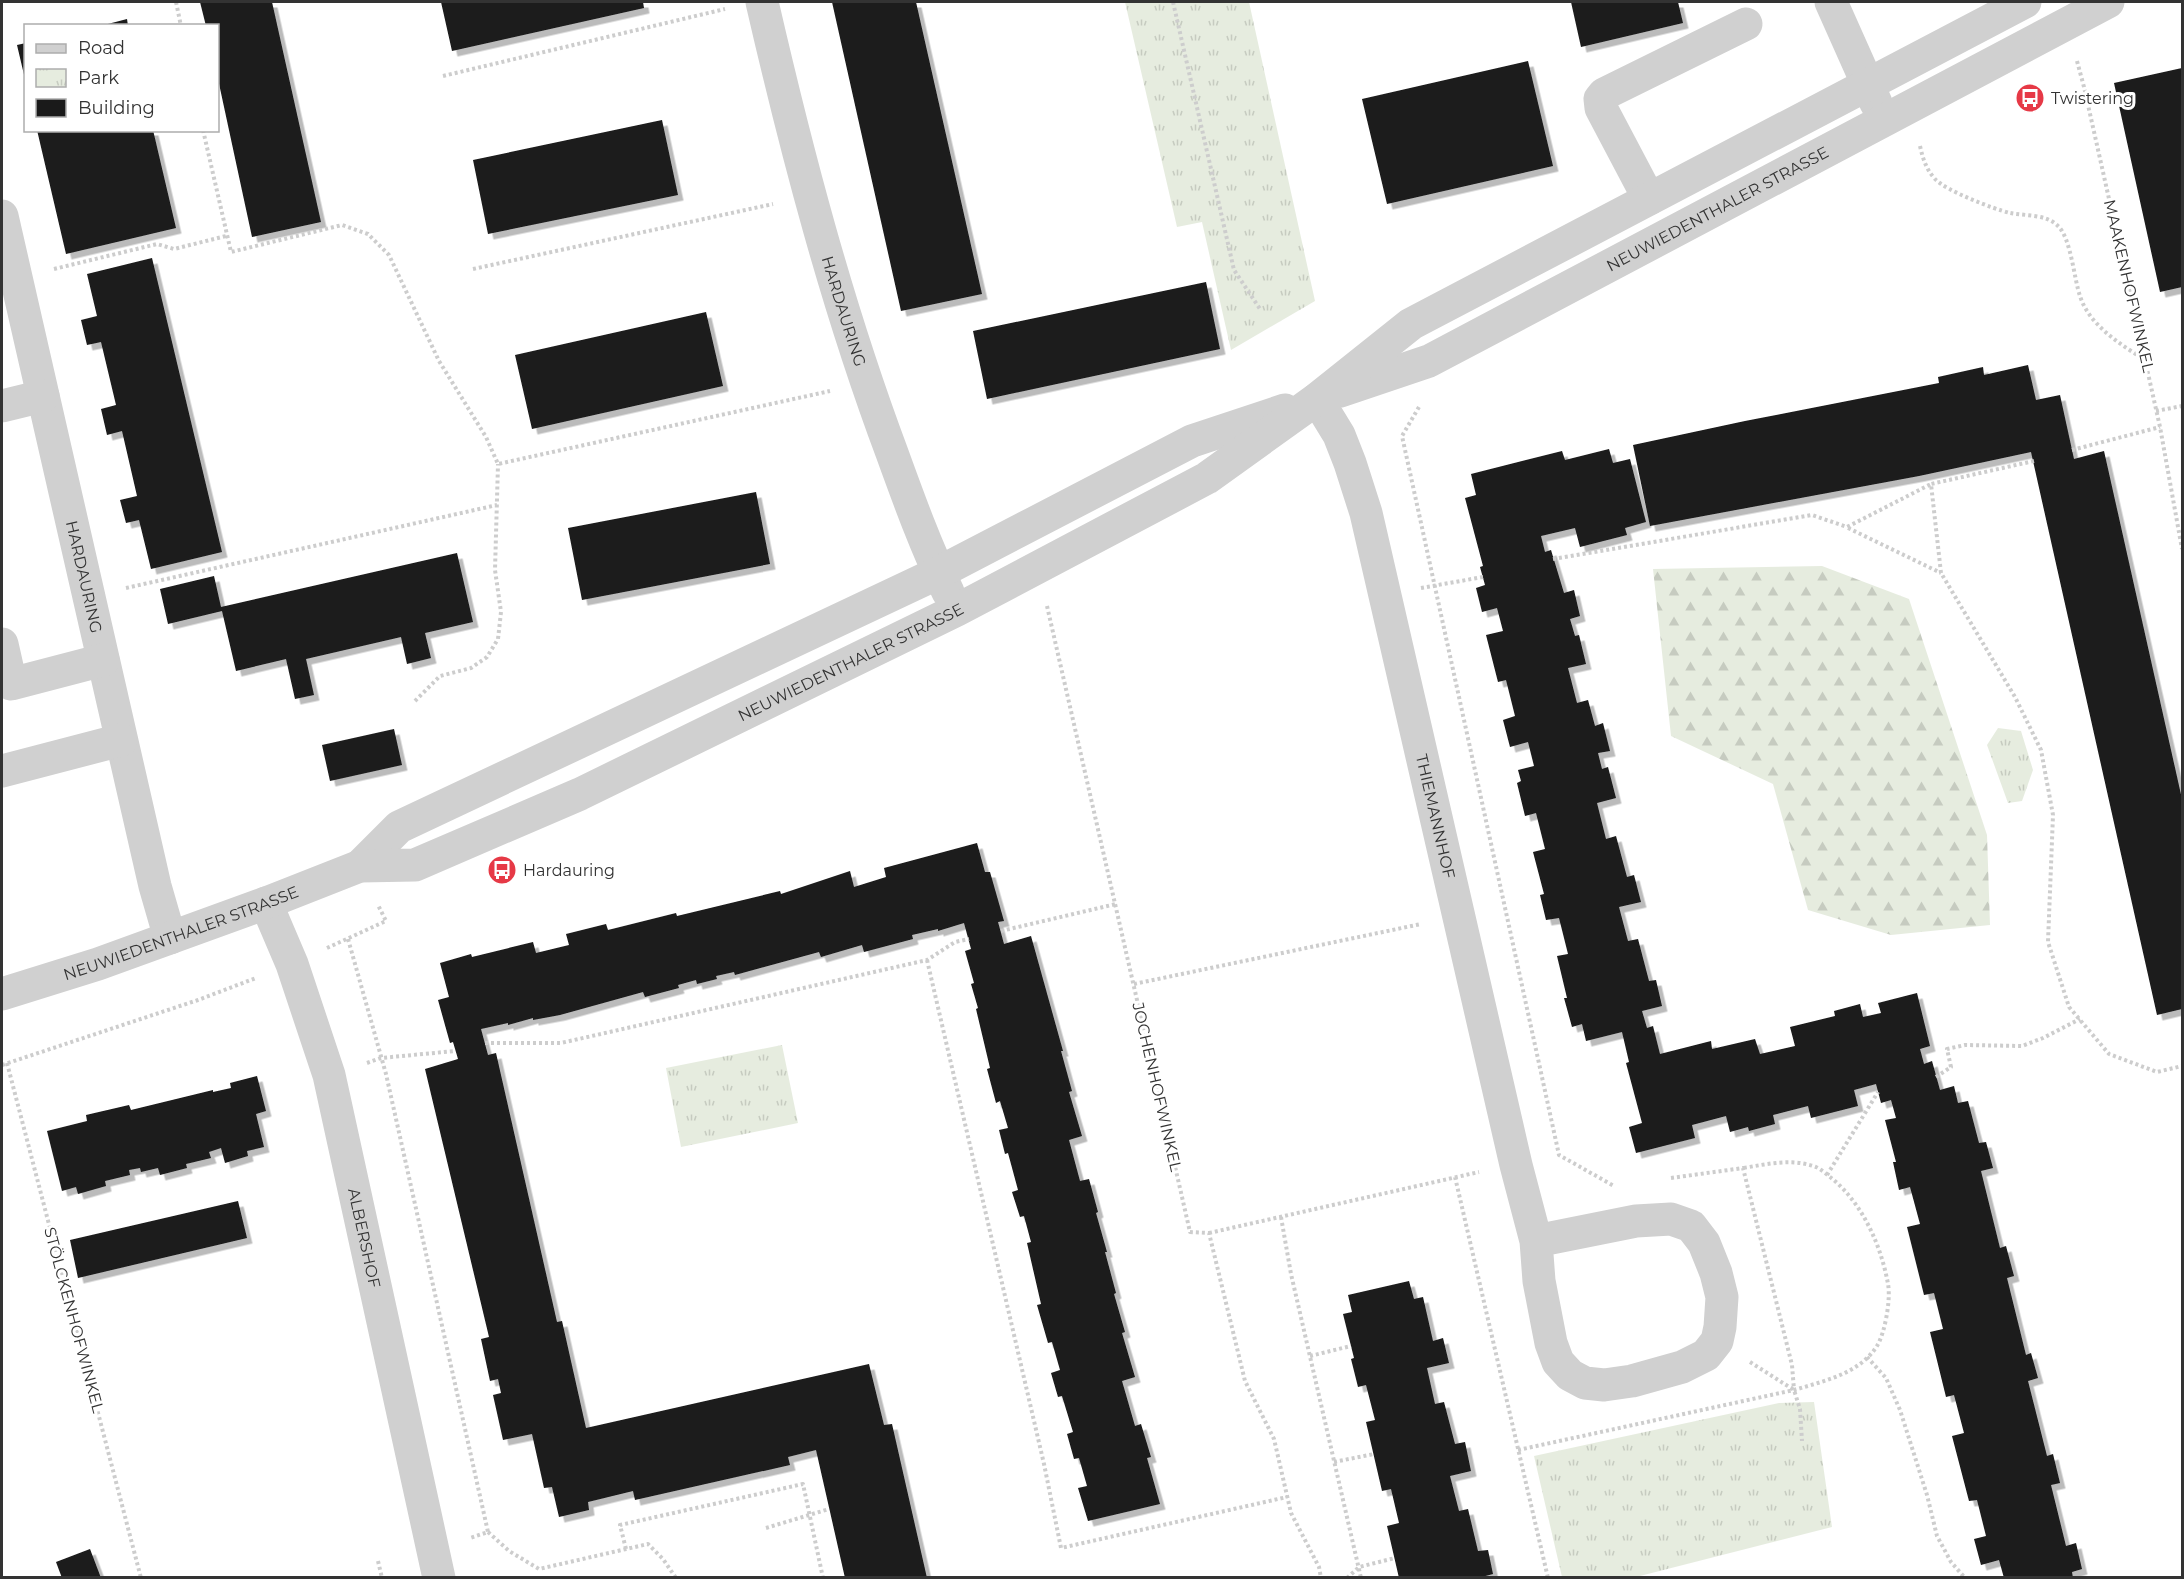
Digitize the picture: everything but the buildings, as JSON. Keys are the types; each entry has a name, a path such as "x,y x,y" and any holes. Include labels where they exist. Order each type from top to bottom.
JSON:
{"street":[{"path":"1831,2 1867,84 1898,114"},
{"name":"NEUWIEDENTHALER STRASSE","path":"2,994 99,964 360,866 415,865 580,794 957,610 1207,478 1317,399 1412,324 2025,2"},
{"name":"NEUWIEDENTHALER STRASSE","path":"360,866 399,827 939,573 1192,441 1430,361 2108,2"},
{"name":"HARDAURING","path":"748,4 866,383 930,555 957,610"},
{"path":"1649,199 1601,108 1600,99 1604,94 1746,24"},
{"name":"HARDAURING","path":"2,216 121,740 155,886 170,938"},
{"path":"2,406 43,396"},
{"name":"THIEMANNHOF","path":"1317,399 1339,435 1366,513 1516,1165 1536,1241 1539,1281 1551,1343 1558,1362 1570,1375 1585,1383 1604,1385 1632,1381 1682,1367 1706,1355 1717,1341"},
{"path":"2,645 11,684 103,660"},
{"path":"2,771 121,740"},
{"name":"ALBERSHOF","path":"266,903 292,964 329,1075 436,1563"},
{"path":"1536,1241 1636,1221 1671,1219 1691,1226 1704,1242 1722,1297 1717,1341"}],"path":[{"path":"176,2 181,24"},
{"path":"1173,2 1234,270 1260,309"},
{"path":"443,76 748,4"},
{"name":"MAAKENHOFWINKEL","path":"2066,24 2084,87 2160,427 2182,549"},
{"path":"1898,114 1936,181 1998,210 2037,216 2050,220 2059,227 2065,236 2080,297 2087,311 2115,340 2145,360"},
{"path":"203,132 231,252 342,225 368,234 390,255 439,361 486,437 498,464 495,570 501,612 498,639 487,657 471,668 440,676 416,701"},
{"path":"473,269 809,196"},
{"path":"15,278 157,244 174,249 226,236"},
{"path":"1430,361 1430,387 1402,436 1559,1155"},
{"path":"498,464 866,383"},
{"path":"2156,411 2182,406"},
{"path":"2072,450 2160,427"},
{"path":"1847,527 1931,484 2034,461"},
{"path":"1931,484 1941,573 2015,697 2041,750 2053,815 2048,942 2069,1008 2109,1054 2157,1072 2182,1066"},
{"path":"88,596 497,504"},
{"path":"1553,559 1812,514 1847,527 1941,573"},
{"name":"JOCHENHOFWINKEL","path":"1030,571 1047,604 1190,1232 1209,1233"},
{"path":"1385,596 1483,577"},
{"path":"2,1065 198,1000 292,964 386,921 360,866"},
{"path":"1001,930 1116,904"},
{"path":"1134,984 1459,916"},
{"path":"348,939 381,1058 488,1532 509,1551 539,1569 648,1544 663,1559 676,1578"},
{"path":"485,1043 561,1043 927,960 955,942 969,939"},
{"path":"927,960 1044,1464 1061,1548 1287,1497"},
{"path":"1936,1077 1951,1067 1947,1049 1965,1046 2022,1046 2080,1019"},
{"path":"329,1075 381,1058 455,1051"},
{"name":"STÖLCKENHOFWINKEL","path":"8,1063 141,1578"},
{"path":"1827,1175 1878,1092"},
{"path":"1321,1578 1319,1567 1291,1513 1274,1439 1245,1382 1209,1233 1559,1155 1614,1186"},
{"path":"1518,1450 1794,1390 1829,1380 1857,1367 1878,1345 1887,1316 1888,1285 1878,1248 1862,1212 1842,1186 1817,1167 1790,1161 1661,1180"},
{"path":"1743,1168 1792,1365 1794,1390 1800,1408 1802,1441"},
{"path":"1455,1177 1548,1578"},
{"path":"1281,1217 1291,1274 1361,1578"},
{"path":"1717,1341 1794,1390"},
{"path":"1310,1356 1351,1346"},
{"path":"1867,1357 1886,1378 1900,1410 1927,1495 1937,1536 1951,1562 1965,1578"},
{"path":"1334,1462 1374,1454"},
{"path":"626,1549 620,1525 803,1484 823,1578"},
{"path":"766,1528 829,1509"},
{"path":"436,1563 488,1532"},
{"path":"1347,1578 1359,1567 1395,1558"},
{"path":"378,1561 382,1578"}],"green space":[{"path":"1125,2 1249,2 1315,301 1231,350 1202,222 1177,227"},
{"path":"1822,566 1909,599 1987,835 1990,925 1891,935 1808,910 1773,784 1671,736 1653,569"},
{"path":"1998,728 2021,731 2033,770 2022,801 2008,803 1987,745"},
{"path":"782,1045 798,1123 681,1147 666,1068"},
{"path":"1814,1402 1832,1527 1636,1577 1562,1577 1534,1456 1779,1403"}],"place":[{"name":"Twistering","path":"2030,98"},
{"name":"Hardauring","path":"502,870"}]}
